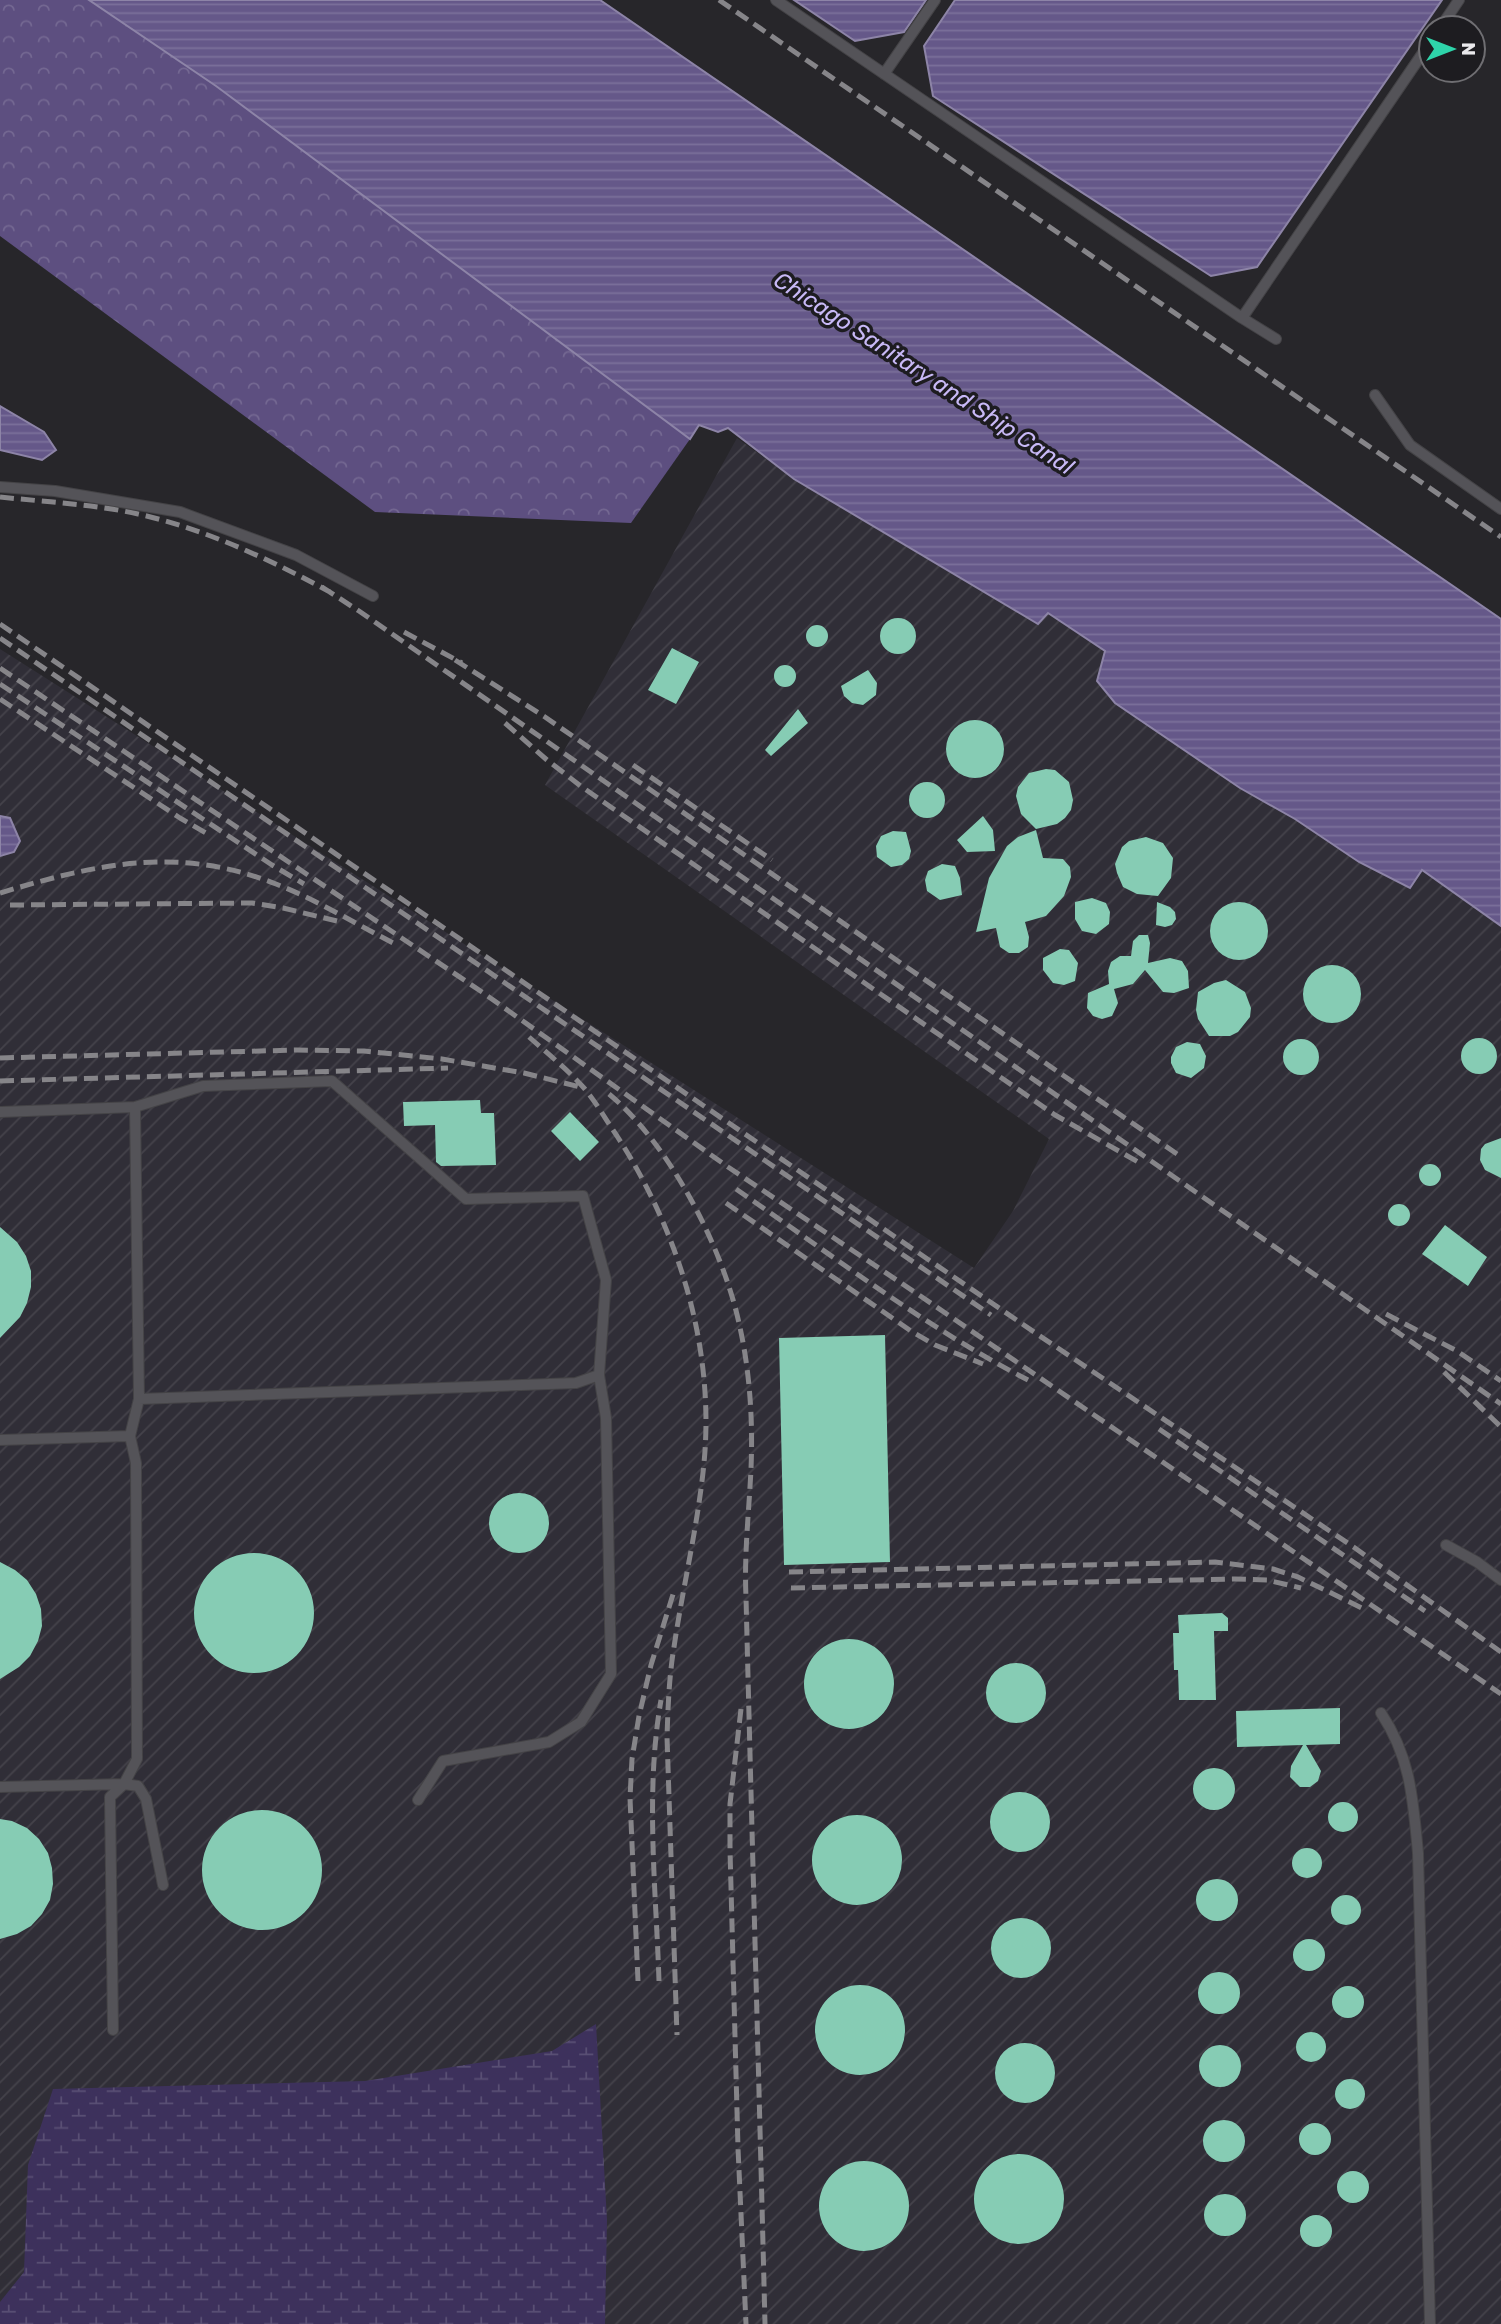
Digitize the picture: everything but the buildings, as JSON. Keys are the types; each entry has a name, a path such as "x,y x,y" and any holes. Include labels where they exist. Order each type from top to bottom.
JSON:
{"lane":[{"path":"776,0 1276,339"},
{"path":"884,74 935,0"},
{"path":"1242,318 1417,62"},
{"path":"1375,395 1410,445 1501,509"},
{"path":"0,487 55,491 180,512 296,555 373,596"},
{"path":"0,1112 135,1107 203,1086 332,1081 466,1199 583,1196 606,1280 599,1375 606,1418 611,1674 581,1722 549,1742 443,1761 418,1800"},
{"path":"113,2030 110,1797 124,1784 137,1759 136,1463 130,1436 139,1399 135,1107"},
{"path":"139,1399 576,1383 599,1375"},
{"path":"0,1440 130,1436"},
{"path":"1446,1545 1477,1562 1501,1580"},
{"path":"1381,1713 1395,1733 1405,1760 1413,1794 1418,1853 1430,2324"},
{"path":"0,1787 124,1784 138,1786 146,1799 163,1885"}],"shaded area":[{"path":"737,438 794,479 1038,624 1048,613 1105,651 1097,681 1240,788 1295,819 1359,862 1410,888 1422,870 1501,926 1501,2324 0,2324 0,649 974,1268 1013,1211 1049,1139 545,785"}],"green space":[{"path":"0,0 89,0 216,86 690,439 631,523 375,512 0,236"},
{"path":"596,2024 607,2220 605,2324 0,2324 0,2302 24,2272 28,2165 53,2089 365,2081 552,2051"}],"water":[{"name":"Chicago Sanitary and Ship Canal","path":"89,0 600,0 1501,619 1501,926 1422,870 1410,888 1359,862 1295,819 1240,788 1115,703 1097,681 1105,651 1048,613 1038,624 794,479 728,428 718,432 699,425 690,439 216,86"},
{"path":"794,0 926,0 904,32 855,41"},
{"path":"955,0 1442,0 1432,14 1417,14 1417,36 1257,267 1211,276 933,96 924,46"},
{"path":"0,406 44,432 56,450 42,460 0,450"},
{"path":"0,816 10,818 20,841 14,852 0,856"}],"railway":[{"path":"719,0 1501,537"},
{"path":"0,497 104,508 163,520 236,546 330,592"},
{"path":"322,587 1501,1404"},
{"path":"0,624 1037,1334 1355,1548 1501,1652"},
{"path":"404,632 462,663"},
{"path":"0,638 991,1315"},
{"path":"455,660 545,717 1177,1154"},
{"path":"0,668 482,992 728,1167 1501,1694"},
{"path":"0,684 304,884"},
{"path":"0,699 211,836"},
{"path":"505,723 582,787 1055,1115 1140,1163"},
{"path":"633,765 772,860"},
{"path":"0,893 104,867 171,862 205,865 240,872 291,890 395,944"},
{"path":"10,905 252,903 337,921"},
{"path":"529,1037 588,1093 639,1173 675,1251 698,1334 704,1377 704,1463 672,1658 667,1737 677,2035"},
{"path":"0,1058 297,1050 364,1051 442,1059 524,1073 580,1087"},
{"path":"0,1081 448,1068"},
{"path":"609,1094 653,1140 706,1230 731,1293 743,1341 748,1378 752,1451 746,1581 765,2324"},
{"path":"736,1189 916,1314 1028,1380"},
{"path":"726,1203 911,1331 935,1345 983,1364"},
{"path":"1386,1314 1457,1351 1501,1381"},
{"path":"1444,1372 1501,1427"},
{"path":"1159,1429 1425,1611"},
{"path":"789,1572 1215,1562 1273,1569 1298,1577 1364,1609"},
{"path":"791,1588 1235,1579 1267,1580 1301,1588"},
{"path":"638,1981 630,1798 632,1759 651,1665 675,1588"},
{"path":"659,1981 653,1805 656,1735 661,1700"},
{"path":"741,1709 730,1804 730,1850 746,2324"}]}
